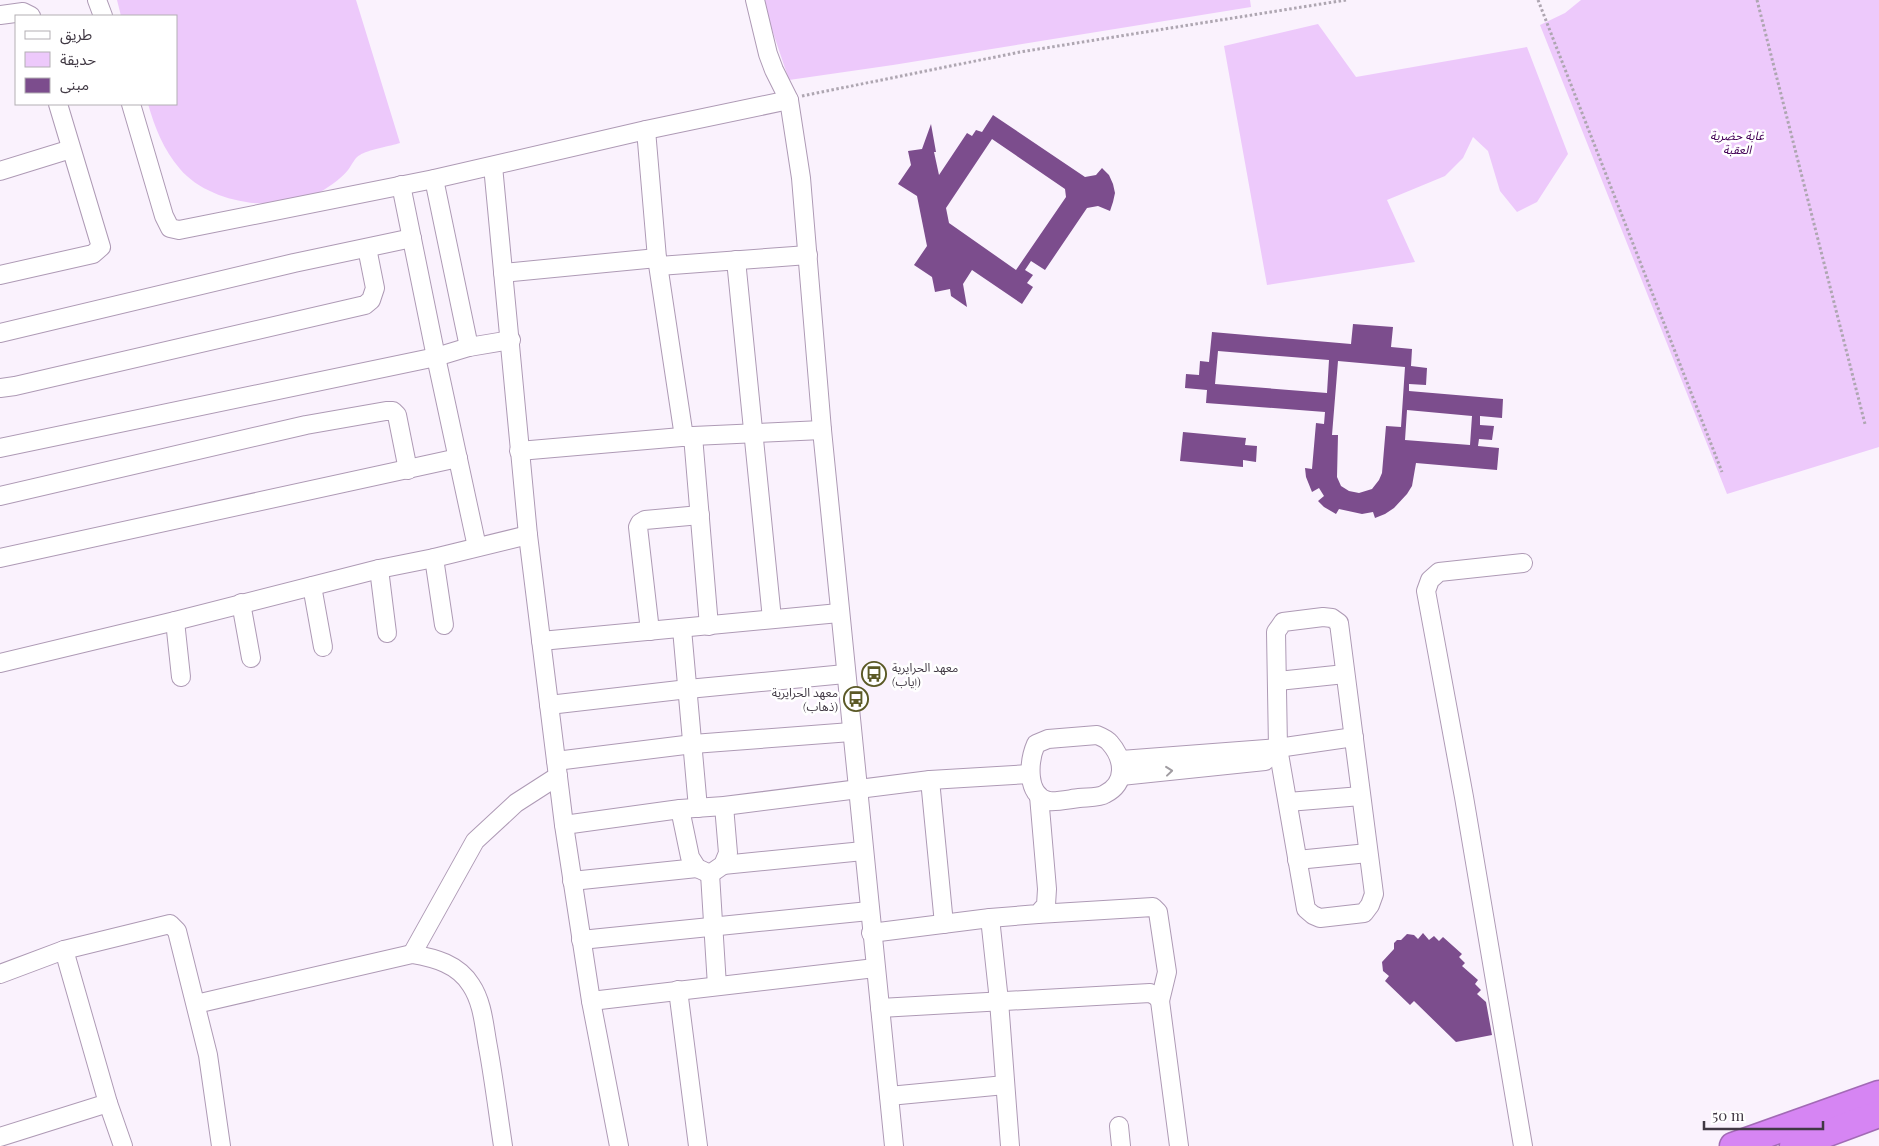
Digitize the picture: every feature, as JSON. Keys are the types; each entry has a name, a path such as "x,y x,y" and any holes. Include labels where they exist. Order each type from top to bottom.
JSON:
{"highway":[{"path":"1733,1146 1797,1125 1879,1094"},
{"path":"1793,1146 1879,1114"}],"street":[{"path":"98,0 103,15"},
{"path":"755,0 768,54 789,100 801,178 822,430 851,732 894,1146"},
{"path":"0,15 23,12 29,15"},
{"path":"131,105 167,224 175,229 183,230 434,179 646,130 789,100"},
{"path":"0,275 93,254 100,250 98,237 58,105"},
{"path":"646,130 658,262 700,515 709,626"},
{"path":"0,171 71,149"},
{"path":"493,166 528,535 564,825 590,1001 619,1146"},
{"path":"434,179 469,347"},
{"path":"401,186 477,547"},
{"path":"0,333 294,263 412,238"},
{"path":"0,388 365,304 371,300 375,288 367,248"},
{"path":"503,273 658,262 736,260 808,254"},
{"path":"736,260 772,619"},
{"path":"0,448 436,357 469,347 511,340"},
{"path":"0,496 306,425 386,411 393,411 397,415 408,470"},
{"path":"519,451 688,437 822,430"},
{"path":"0,558 458,458"},
{"path":"650,631 638,527 645,520 700,515"},
{"path":"0,662 175,622 241,603 528,535"},
{"path":"434,558 444,625"},
{"path":"1523,564 1439,572 1430,580 1426,590 1464,797 1523,1146"},
{"path":"379,569 387,633"},
{"path":"312,586 323,647"},
{"path":"241,603 251,658"},
{"path":"541,641 840,612"},
{"path":"1323,617 1332,618 1339,623 1374,894 1370,905 1364,913 1320,918 1306,909 1279,754 1278,681 1276,632 1283,622 1323,617"},
{"path":"175,622 181,677"},
{"path":"682,628 698,808"},
{"path":"549,705 846,674"},
{"path":"1278,681 1345,674"},
{"path":"412,954 475,841 516,803 557,769 693,744 851,732"},
{"path":"1038,914 1046,905 1047,889 1039,796 1030,774 1031,757 1036,744 1048,739 1098,735 1110,742 1121,768 1118,784 1104,795 1048,801 1039,796"},
{"path":"1121,768 1279,754 1354,737"},
{"path":"564,825 680,809 724,806 930,780 1030,774"},
{"path":"930,780 944,924"},
{"path":"1288,802 1361,796"},
{"path":"710,869 728,853 724,806"},
{"path":"680,809 690,857 710,869"},
{"path":"572,881 710,869 863,851"},
{"path":"1297,860 1368,853"},
{"path":"710,869 716,986"},
{"path":"871,933 990,918 1153,907 1158,912 1167,972 1160,1001 1178,1146"},
{"path":"581,940 869,911"},
{"path":"990,918 999,1001 1010,1146"},
{"path":"0,974 64,950 170,924 175,926 178,931 208,1055 221,1146"},
{"path":"64,950 108,1102 123,1146"},
{"path":"196,1004 412,954 438,958 459,971 470,984 479,1002 503,1146"},
{"path":"590,1001 875,968"},
{"path":"678,990 698,1146"},
{"path":"880,1008 1150,993 1160,1001"},
{"path":"889,1096 1005,1085"},
{"path":"0,1137 108,1102"},
{"path":"1119,1126 1121,1146"}],"path":[{"path":"789,100 812,93 1020,52 1346,0"},
{"path":"1538,0 1722,472"},
{"path":"1757,0 1865,424"}],"green space":[{"path":"117,0 356,0 400,143 363,153 355,159 345,174 333,184 315,195 299,200 262,204 243,202 208,190 192,181 169,154 160,138 148,105 178,105 178,15 121,15"},
{"path":"762,0 1250,0 1251,7 789,80"},
{"name":"غابة حضرية العقبة","path":"1581,0 1879,0 1879,447 1727,494 1540,25 1565,13"},
{"path":"1318,24 1356,77 1527,47 1568,154 1537,202 1517,212 1500,191 1488,151 1473,137 1463,158 1445,176 1387,200 1415,262 1267,285 1224,46"}],"building":[{"path":"993,115 1085,177 1096,175 1102,168 1109,175 1113,184 1115,193 1110,211 1098,206 1087,208 1045,270 1031,261 1025,270 1033,275 1027,283 1033,287 1022,304 972,270 963,284 967,307 951,296 950,289 935,292 932,277 914,265 927,246 917,196 898,184 911,165 908,151 922,149 931,124 939,175 967,133 972,136 976,130 982,132","holes":["992,139 1065,189 1066,197 1016,270 949,223 946,208"]},
{"path":"1353,324 1393,327 1391,347 1412,349 1411,366 1427,368 1426,385 1409,384 1409,391 1503,399 1502,418 1480,416 1480,425 1494,426 1492,440 1479,439 1478,446 1499,448 1497,470 1416,463 1412,486 1394,508 1385,514 1375,518 1373,512 1362,514 1339,509 1336,514 1318,501 1324,496 1319,488 1312,492 1306,477 1305,468 1312,469 1316,423 1324,424 1325,412 1206,403 1207,390 1185,388 1186,374 1199,375 1200,361 1209,362 1212,332 1351,344","holes":["1218,351 1329,360 1327,393 1215,384","1338,361 1405,367 1401,427 1386,426 1382,473 1372,489 1359,493 1349,491 1341,486 1337,477 1338,435 1332,435","1407,410 1472,416 1470,445 1405,440"]},
{"path":"1183,432 1246,438 1245,445 1257,446 1256,462 1243,460 1243,467 1180,461"},
{"path":"1423,933 1429,940 1434,936 1439,941 1443,937 1462,954 1459,957 1465,963 1462,966 1478,980 1475,984 1481,990 1477,994 1486,1002 1492,1035 1456,1042 1414,1001 1410,1005 1385,981 1389,976 1383,971 1382,962 1394,949 1394,943 1397,940 1401,940 1407,934 1414,935 1418,939"}],"place":[{"name":"معهد الحرايرية (إياب)","path":"874,674"},
{"name":"معهد الحرايرية (ذهاب)","path":"856,699"}]}
